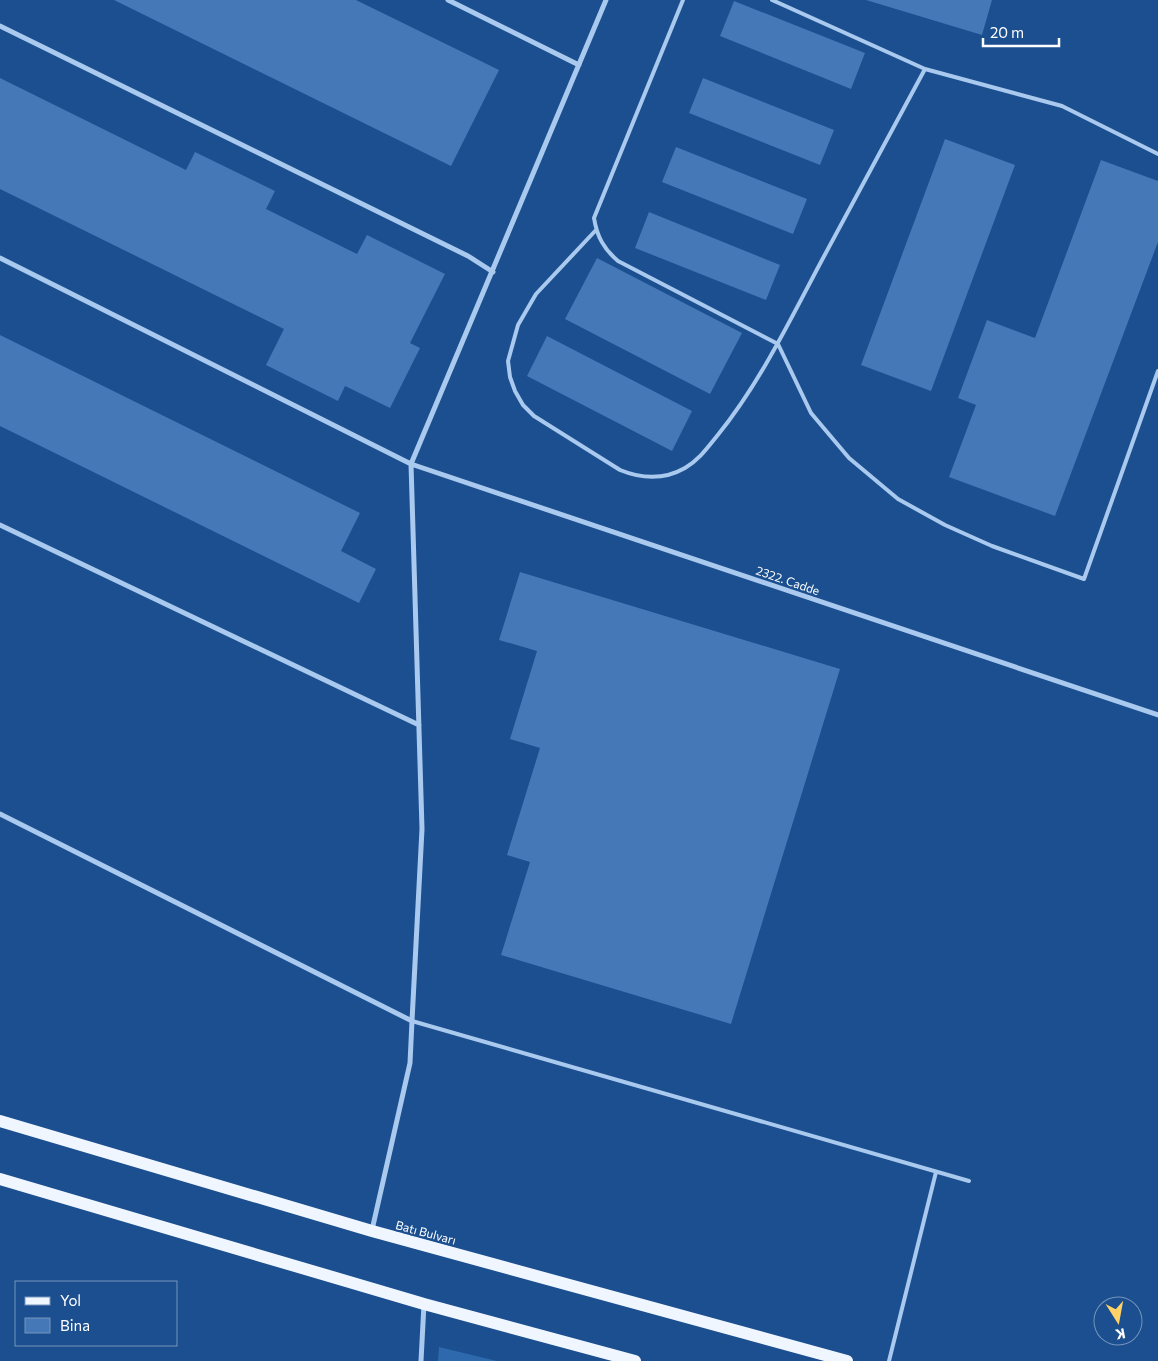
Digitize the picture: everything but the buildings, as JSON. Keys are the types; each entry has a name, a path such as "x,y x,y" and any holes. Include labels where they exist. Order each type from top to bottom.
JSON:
{"main road":[{"name":"Batı Bulvarı","path":"0,1121 372,1231 847,1361"},
{"path":"0,1179 424,1304 635,1361"}],"street":[{"path":"448,0 579,65"},
{"path":"372,1231 410,1063 422,828 411,464 606,0"},
{"path":"0,26 468,256 493,272"},
{"name":"2322. Cadde","path":"0,258 411,464 1158,715"},
{"path":"0,524 419,725"},
{"path":"0,814 412,1021"},
{"path":"421,1361 424,1304"}],"lane":[{"path":"683,0 594,218 596,230 604,247 618,261 778,344 811,413 849,458 898,498 946,525 992,546 1084,579 1158,371"},
{"path":"772,0 924,69 1062,106 1158,154"},
{"path":"596,230 536,294 518,325 508,361 510,377 523,404 534,416 620,470 632,475 658,477 670,474 686,468 699,458 733,416 778,344 924,69"},
{"path":"412,1021 969,1181"},
{"path":"889,1361 936,1172"}],"shaded area":[{"path":"439,1347 497,1361 438,1361"}]}
